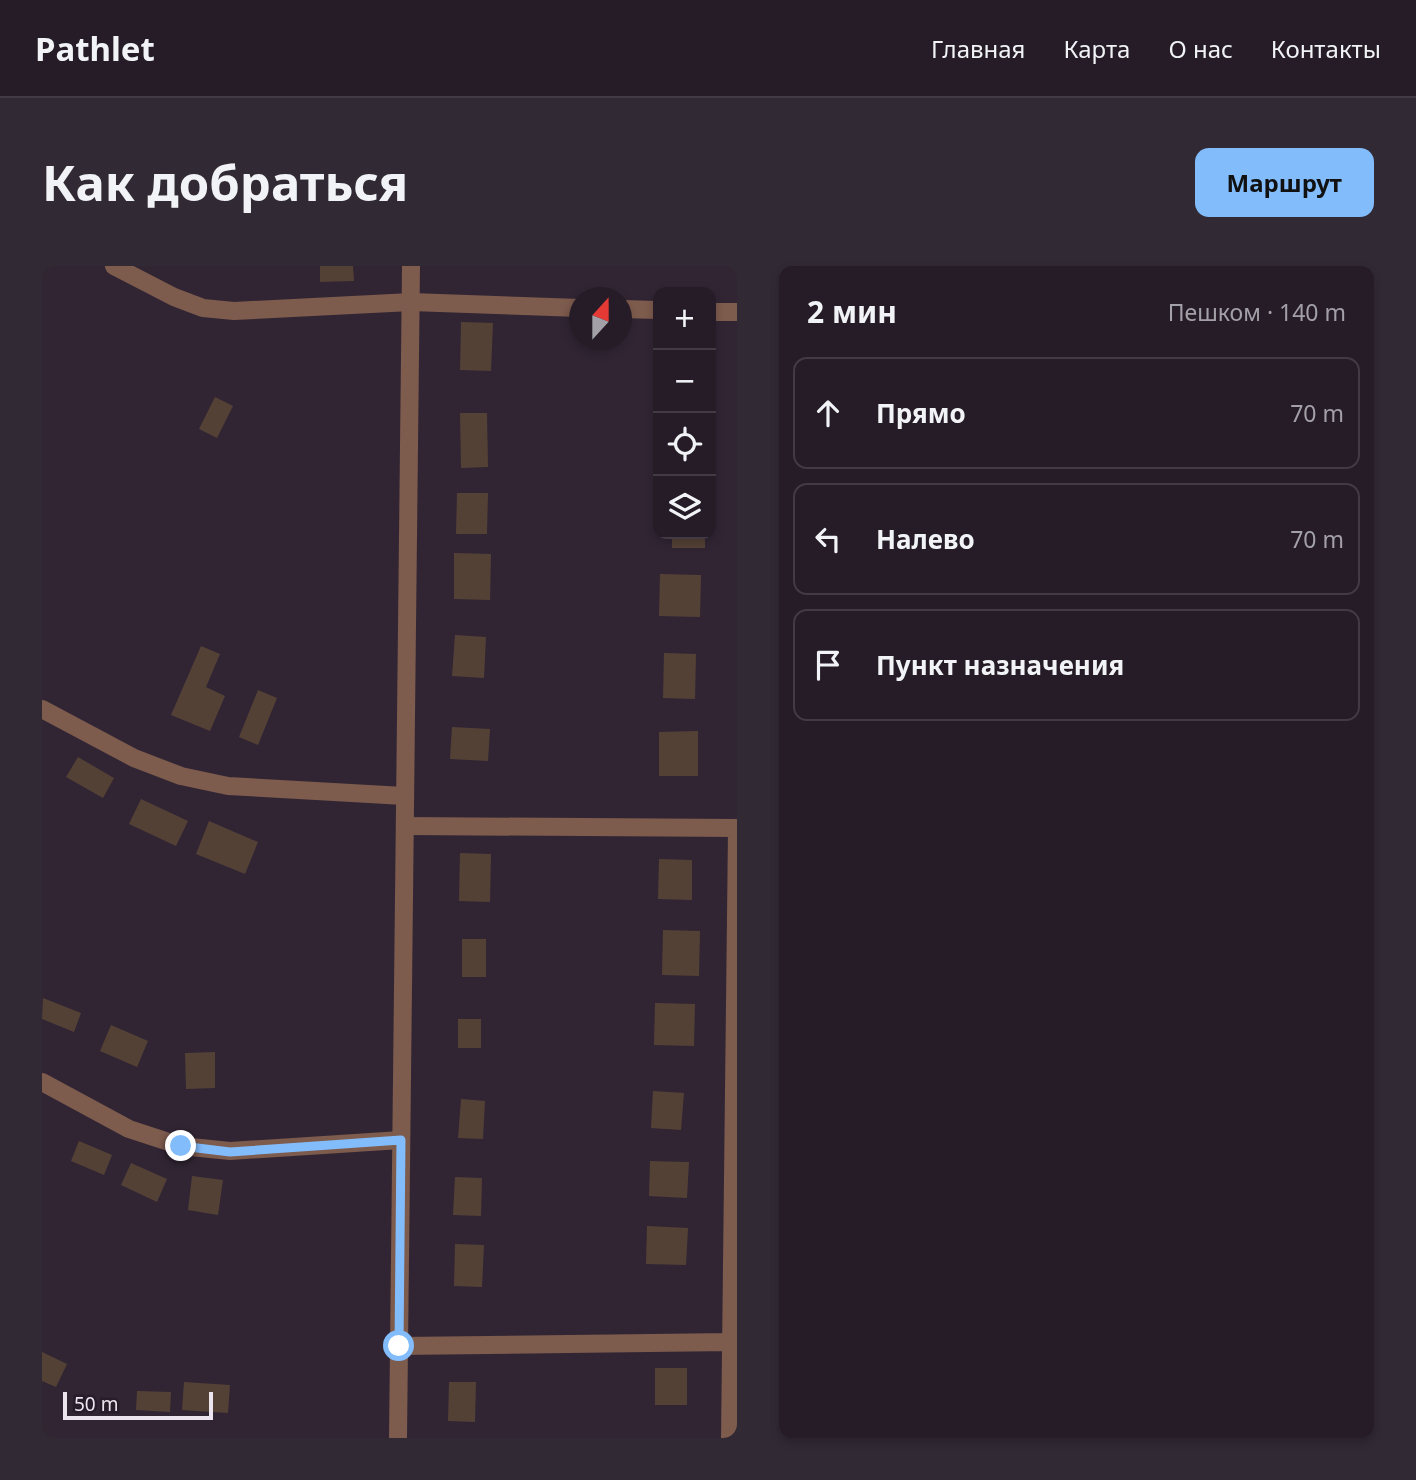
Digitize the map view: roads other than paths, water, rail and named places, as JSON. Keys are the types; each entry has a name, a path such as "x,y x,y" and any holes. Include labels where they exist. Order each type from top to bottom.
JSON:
{"street":[{"path":"114,266 174,297 214,309 234,311 411,302 569,307"},
{"path":"398,1438 411,266"},
{"path":"632,309 653,310"},
{"path":"716,312 737,312"},
{"path":"42,709 134,758 181,776 228,786 404,796"},
{"path":"405,826 737,829 730,1438"},
{"path":"42,1082 129,1129 181,1146 230,1152 401,1140"},
{"path":"399,1346 731,1342"}]}
